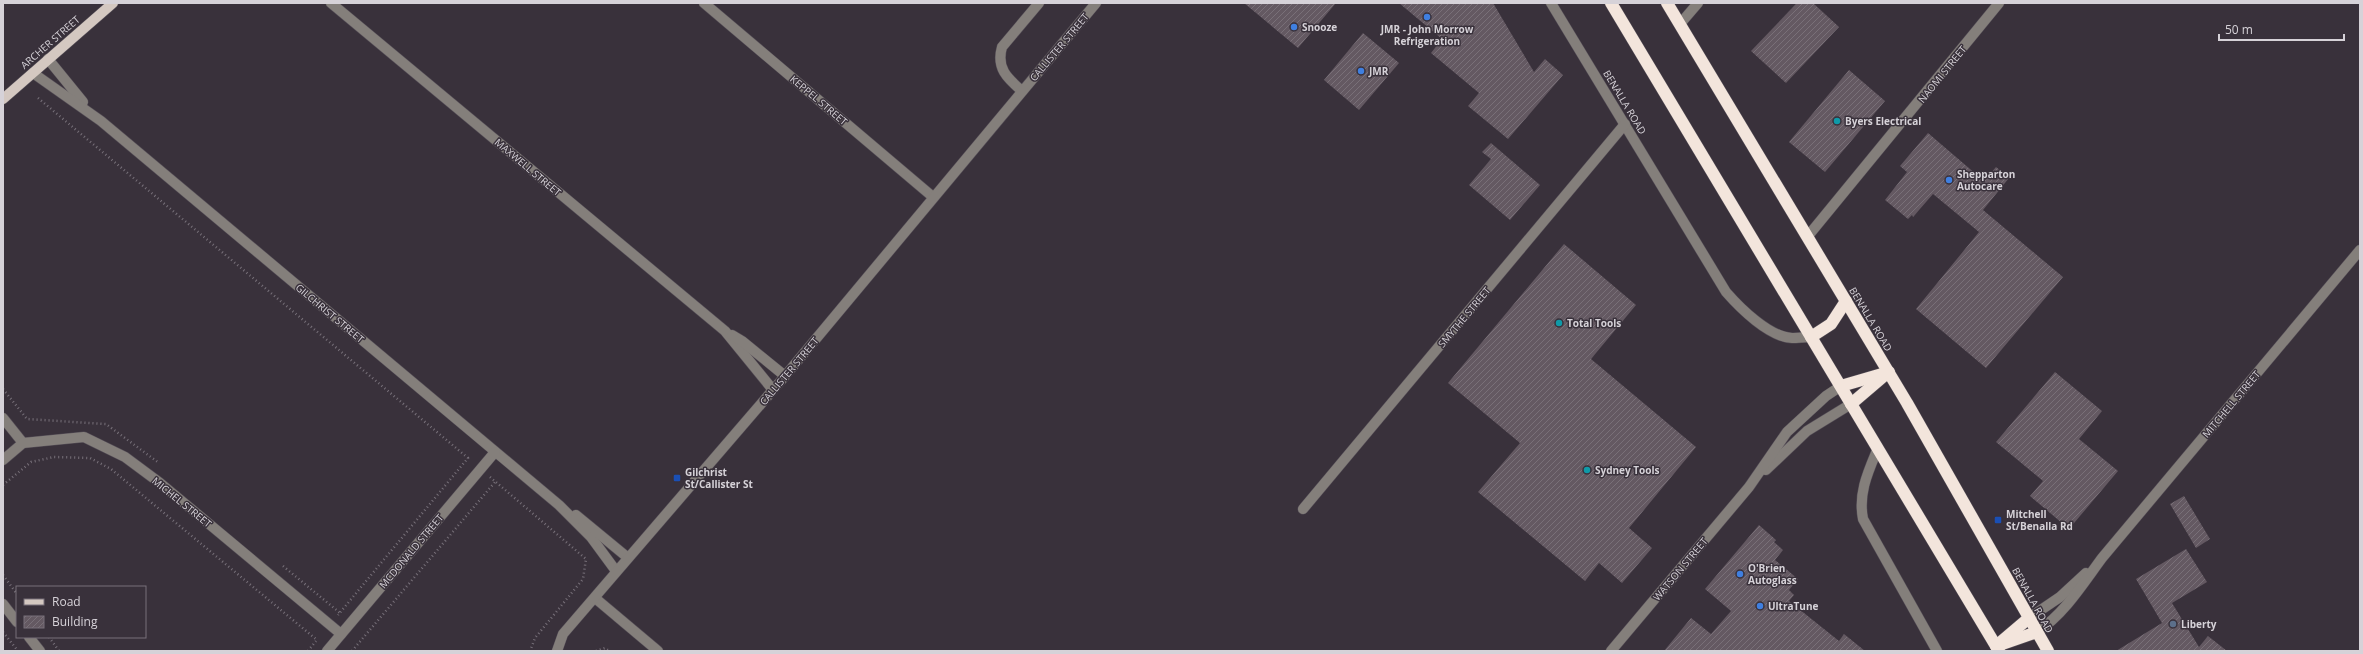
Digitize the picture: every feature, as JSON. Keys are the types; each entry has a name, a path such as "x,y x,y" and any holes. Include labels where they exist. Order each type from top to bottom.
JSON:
{"highway":[{"path":"1611,3 1998,649"},
{"name":"BENALLA ROAD","path":"1667,3 1889,372 2048,651"},
{"path":"1811,337 1831,324 1846,301"},
{"path":"1841,386 1889,372"},
{"path":"1851,404 1889,372"},
{"path":"1998,649 2029,618"},
{"path":"1998,649 2037,632"}],"main road":[{"name":"ARCHER STREET","path":"3,99 113,3"}],"street":[{"name":"MAXWELL STREET","path":"331,3 725,331 742,341 785,376"},
{"name":"KEPPEL STREET","path":"704,3 933,197"},
{"name":"CALLISTER STREET","path":"1022,91 1003,72 999,64 1000,55 1002,47 1039,3"},
{"name":"CALLISTER STREET","path":"556,651 563,634 627,557 785,376 1096,3"},
{"name":"BENALLA ROAD","path":"1551,3 1726,292 1740,309 1771,329 1791,338 1811,337"},
{"path":"1680,24 1698,3"},
{"name":"NAOMI STREET","path":"1808,236 2000,3"},
{"name":"GILCHRIST STREET","path":"48,59 101,121"},
{"name":"GILCHRIST STREET","path":"33,73 101,121 559,505 591,537 616,571"},
{"name":"SMYTHE STREET","path":"1303,509 1625,124"},
{"name":"MITCHELL STREET","path":"2037,632 2052,622 2070,602 2102,558 2360,250"},
{"name":"MAXWELL STREET","path":"725,331 772,390"},
{"name":"WATSON STREET","path":"1611,651 1749,487 1787,432 1826,396 1841,386"},
{"name":"WATSON STREET","path":"1749,487 1807,431 1851,404"},
{"path":"3,418 23,443 3,460"},
{"name":"MICHEL STREET","path":"23,443 84,437 125,457 160,483 341,634"},
{"path":"1878,448 1864,483 1860,504 1863,519 1937,651"},
{"name":"MCDONALD STREET","path":"327,651 495,452"},
{"name":"GILCHRIST STREET","path":"559,505 579,516 627,557"},
{"name":"MITCHELL STREET","path":"2029,618 2060,596 2102,558"},
{"path":"594,598 658,651"},
{"path":"3,604 16,621"},
{"path":"30,638 40,651"}],"path":[{"path":"38,98 468,458 586,559 583,579 535,638 530,651"},
{"path":"3,485 31,462 54,457 90,458 111,469 317,640"},
{"path":"308,651 468,458"},
{"path":"352,651 495,482"},
{"path":"3,575 16,593"},
{"path":"3,632 18,651"},
{"path":"50,638 59,651"},
{"path":"596,651 605,648 609,651"}],"building":[{"name":"Snooze","path":"1244,3 1336,3 1298,48"},
{"path":"1399,3 1493,3 1534,72 1545,59 1563,75 1508,139 1468,106 1479,93 1431,53 1442,39"},
{"path":"1797,3 1813,3 1839,27 1786,83 1751,51"},
{"name":"JMR","path":"1363,33 1399,63 1359,110 1324,80"},
{"name":"Byers Electrical","path":"1849,70 1885,101 1825,172 1789,142"},
{"path":"1928,133 1984,181 1996,167 2009,178 1983,210 2063,277 1986,368 1916,309 1979,232 1933,194 1913,217 1912,215 1908,219 1885,200 1907,172 1900,166"},
{"path":"1491,143 1540,185 1510,220 1469,185 1491,159 1482,152"},
{"path":"1564,244 1636,305 1591,359 1696,447 1629,528 1652,548 1622,583 1599,563 1585,581 1478,492 1520,443 1448,383"},
{"path":"2055,372 2102,411 2079,439 2118,471 2069,529 2030,496 2043,481 1996,442"},
{"path":"2184,496 2210,539 2196,548 2170,504"},
{"path":"1759,525 1776,540 1774,542 1783,550 1775,560 1798,579 1789,590 1794,595 1789,601 1839,641 1844,634 1865,651 1664,651 1691,618 1711,634 1731,611 1705,589"},
{"path":"2186,549 2207,582 2172,603 2199,647 2208,636 2227,651 2116,651 2162,623 2136,579"}],"place":[{"name":"JMR - John Morrow Refrigeration","path":"1427,17"},
{"name":"Snooze","path":"1294,27"},
{"name":"JMR","path":"1361,71"},
{"name":"Byers Electrical","path":"1837,121"},
{"name":"Shepparton Autocare","path":"1949,180"},
{"name":"Total Tools","path":"1559,323"},
{"name":"Sydney Tools","path":"1587,470"},
{"name":"Gilchrist St/Callister St","path":"677,478"},
{"name":"Mitchell St/Benalla Rd","path":"1998,520"},
{"name":"O'Brien Autoglass","path":"1740,574"},
{"name":"UltraTune","path":"1760,606"},
{"name":"Liberty","path":"2173,624"}]}
